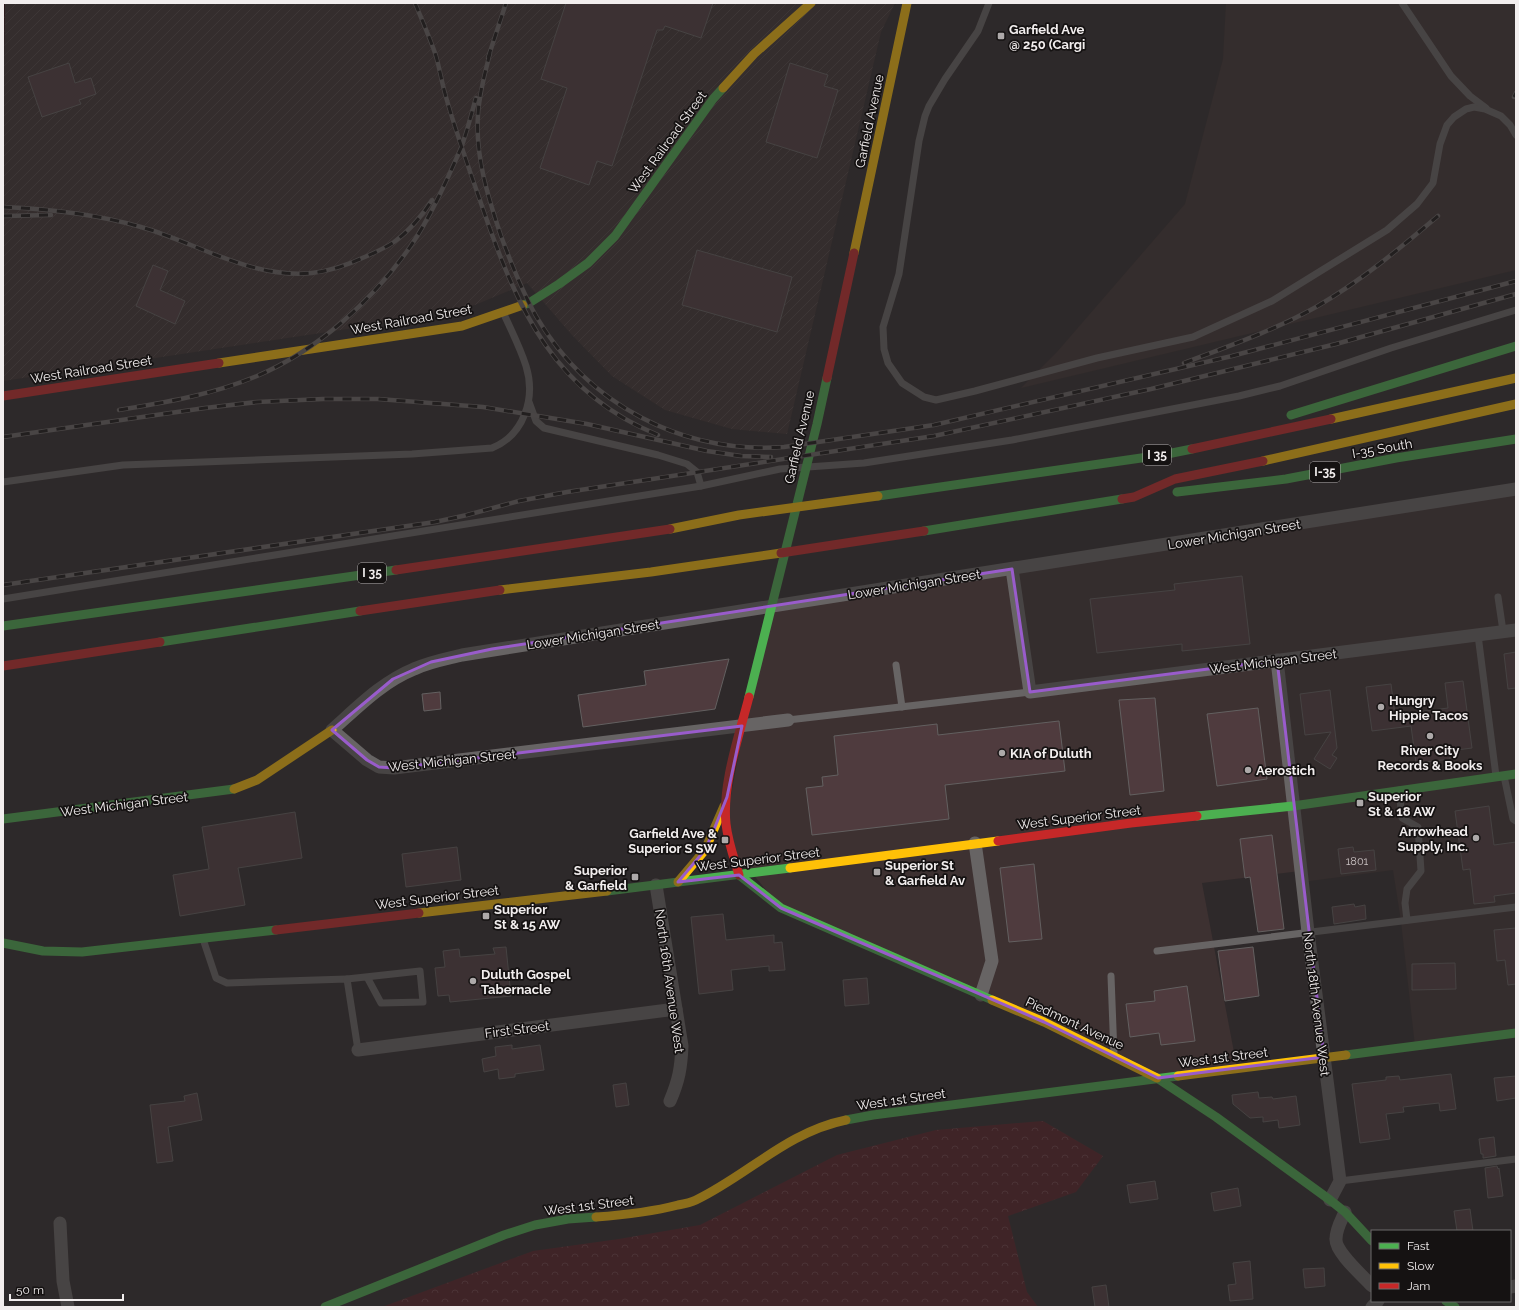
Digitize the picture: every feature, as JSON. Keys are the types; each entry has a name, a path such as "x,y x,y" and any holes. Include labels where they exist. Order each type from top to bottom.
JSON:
{"main road":[{"name":"West Railroad Street","path":"3,396 462,326 529,303 559,284 588,262 615,236 713,99 754,54 811,3"},
{"name":"Garfield Avenue","path":"740,875 731,848 726,822 727,797 731,770 817,424 907,3"},
{"path":"1281,418 1516,346"},
{"name":"I 35","path":"3,626 651,533 739,515 1162,455 1394,406 1516,378"},
{"name":"I 35","path":"3,666 525,586 651,572 799,551 1134,497 1175,479 1289,456 1516,404"},
{"path":"1162,455 1259,425"},
{"name":"I-35 South","path":"1134,497 1286,479 1396,458 1516,439"},
{"name":"West Michigan Street","path":"3,819 231,790 258,780 332,730"},
{"name":"West Superior Street","path":"3,943 30,950 79,953 740,875 1132,823 1293,806 1516,774"},
{"path":"678,882 705,850 727,797"},
{"name":"Piedmont Avenue","path":"740,875 781,908 1044,1022 1158,1078 1216,1117 1330,1200 1345,1212 1371,1240"},
{"name":"West 1st Street","path":"325,1307 504,1235 535,1225 568,1219 632,1214 663,1209 694,1201 721,1186 778,1148 805,1133 832,1123 873,1115 1516,1033"}],"street":[{"name":"Lower Michigan Street","path":"332,730 393,679 431,662 492,649 1012,569 1516,489"},
{"path":"1012,569 1030,692"},
{"name":"West Michigan Street","path":"1030,692 1510,630"},
{"name":"North 18th Avenue West","path":"1277,660 1308,932 1340,1181"},
{"name":"West Michigan Street","path":"332,730 366,760 379,767 394,768 788,720"},
{"path":"975,843 992,961 981,995"},
{"name":"North 16th Avenue West","path":"656,885 682,1046 681,1067 678,1082 670,1101"},
{"name":"First Street","path":"358,1050 676,1009"},
{"path":"1330,1200 1340,1181"},
{"path":"1345,1212 1337,1230 1335,1241 1342,1254 1371,1285"},
{"path":"60,1224 63,1281 68,1307"}],"lane":[{"path":"988,3 978,31 945,78 928,106 919,141 899,274 883,327 884,349 888,363 896,376 902,383 924,397 936,400 1097,358 1193,337 1272,301 1387,230 1418,204 1433,183 1440,144 1447,125 1454,117 1466,109 1474,107 1485,109 1494,113"},
{"path":"1402,3 1451,76 1470,96 1506,120 1516,135"},
{"path":"3,599 701,486 780,470 864,463 1012,440 1239,396 1280,386 1391,348 1516,310"},
{"path":"3,482 123,465 412,454 492,448 501,444 516,431 523,418 528,402 529,382 526,367 503,312"},
{"path":"528,402 536,421 544,428 658,455 687,464 697,472 701,486"},
{"path":"1498,597 1510,630"},
{"path":"1478,634 1500,776 1513,819 1516,821"},
{"path":"896,665 902,707"},
{"path":"788,720 1030,692"},
{"path":"1399,790 1402,818 1418,827 1421,871 1407,889 1405,902 1406,920"},
{"path":"1157,951 1516,907"},
{"path":"203,938 216,978 226,983 347,979 420,971 423,1002 381,1003 367,977"},
{"path":"1111,976 1114,1056"},
{"path":"347,979 358,1050"},
{"path":"1340,1181 1516,1159"}],"highlighted area":[{"path":"1012,569 1030,692 1277,660 1324,1057 1158,1078 1044,1022 781,908 739,875 678,882 705,850 713,832 727,797 742,726 394,768 379,767 367,760 332,730 393,679 431,662 492,649"}],"shaded area":[{"path":"5,3 895,3 881,32 787,434 732,429 665,410 612,376 571,334 527,283 475,305 374,325 3,381 3,60"},
{"path":"1226,3 1516,3 1516,270 1021,388 1057,352 1185,204 1223,59"},
{"path":"1516,491 1516,1033 1415,1046 1401,921 1393,870 1302,882 1300,871 1202,883 1237,1068 1158,1078 781,908 731,848 726,822 766,607"}],"green space":[{"path":"1043,1121 1103,1156 1076,1192 1008,1216 1027,1292 1038,1307 382,1307 533,1251 619,1239 700,1225 837,1155 936,1130"}],"water":[{"path":"3,3 5,3 4,60 3,60"}],"building":[{"path":"566,3 713,3 701,38 665,26 663,30 657,30 612,166 597,161 589,185 540,168 567,88 541,79"},
{"path":"69,63 75,83 91,78 96,94 79,100 81,104 42,117 28,77"},
{"path":"790,63 828,75 824,86 838,90 817,158 766,142"},
{"path":"697,250 792,277 777,332 682,305"},
{"path":"153,265 168,271 160,290 185,301 175,324 136,306"},
{"path":"1242,576 1250,644 1182,651 1182,644 1097,653 1090,599 1175,590 1174,584"},
{"path":"1516,652 1516,688 1508,689 1504,654"},
{"path":"729,659 715,709 583,727 578,695 646,685 644,671"},
{"path":"1463,681 1472,748 1449,751 1450,759 1416,763 1411,726 1372,731 1366,687 1391,684 1395,715 1448,708 1445,683"},
{"path":"1330,690 1337,748 1332,755 1337,758 1330,769 1314,759 1331,732 1305,735 1300,694"},
{"path":"440,692 441,709 424,711 422,694"},
{"path":"1155,698 1164,791 1130,795 1119,700"},
{"path":"1258,708 1267,779 1217,786 1207,714"},
{"path":"1059,721 1065,771 945,785 949,819 812,835 806,788 823,786 822,777 838,775 834,736 937,724 938,735"},
{"path":"1489,806 1494,845 1516,842 1516,893 1494,896 1495,902 1474,904 1470,869 1463,870 1455,811"},
{"path":"295,812 302,858 238,868 245,905 180,916 173,875 209,869 202,827"},
{"path":"1272,835 1284,929 1258,932 1250,877 1245,878 1240,839"},
{"path":"457,847 461,880 406,887 402,854"},
{"path":"1353,847 1354,852 1374,850 1376,870 1341,874 1338,849"},
{"path":"1034,864 1042,939 1009,942 1000,868"},
{"path":"1354,904 1355,907 1365,905 1366,919 1334,924 1332,907"},
{"path":"723,914 726,940 774,935 774,943 782,942 785,970 769,971 769,966 731,970 733,990 699,994 691,917"},
{"path":"1516,928 1516,984 1508,985 1505,960 1497,961 1494,930"},
{"name":"Duluth Gospel Tabernacle","path":"506,947 511,996 450,1002 449,995 438,996 435,968 445,967 443,951 459,949 460,957 495,954 493,948"},
{"path":"1253,947 1259,996 1225,1001 1218,951"},
{"path":"1455,963 1456,989 1412,990 1412,964"},
{"path":"867,978 869,1004 845,1006 843,980"},
{"path":"1187,986 1195,1041 1161,1045 1159,1033 1130,1037 1126,1004 1155,1001 1154,991"},
{"path":"512,1045 512,1049 540,1045 544,1070 515,1074 515,1077 499,1079 498,1069 484,1072 482,1059 496,1056 495,1047"},
{"path":"1451,1074 1456,1109 1440,1111 1439,1103 1403,1107 1404,1112 1386,1114 1390,1139 1360,1143 1352,1084 1386,1080 1386,1077 1399,1076 1400,1080"},
{"path":"1516,1076 1516,1098 1497,1101 1494,1078"},
{"path":"626,1083 629,1105 616,1107 613,1085"},
{"path":"1258,1092 1259,1098 1272,1097 1273,1099 1296,1096 1300,1125 1279,1128 1278,1120 1263,1122 1263,1117 1250,1118 1233,1104 1232,1095"},
{"path":"197,1093 202,1120 168,1127 173,1161 157,1163 150,1105 185,1101 184,1096"},
{"path":"1494,1137 1496,1156 1483,1158 1479,1139"},
{"path":"1497,1166 1498,1169 1499,1168 1503,1196 1488,1198 1485,1168"},
{"path":"1155,1181 1158,1199 1130,1203 1127,1185"},
{"path":"1238,1188 1241,1206 1214,1211 1211,1193"},
{"path":"1470,1209 1473,1230 1457,1230 1454,1211"},
{"path":"1250,1261 1253,1299 1230,1301 1228,1285 1236,1284 1233,1263"},
{"path":"1324,1268 1325,1286 1305,1288 1303,1269"},
{"path":"1106,1285 1109,1307 1095,1307 1092,1287"}],"railway":[{"path":"415,3 436,56 450,112 484,212 511,282 527,315 545,344 567,372 592,396 622,417 658,435"},
{"path":"488,58 506,3"},
{"path":"490,53 482,84 480,99 478,146 487,191 501,236 517,277 536,316 557,347 582,375 610,398 641,418 674,432 710,442 746,447 784,447 934,425 1232,356 1516,281"},
{"path":"1514,97 1516,93"},
{"path":"119,410 172,401 240,383 280,365 322,338 342,322 379,286 395,267 417,236 438,199 461,148 476,98"},
{"path":"3,207 72,213 124,222 162,234 225,258 267,271 312,273 333,269 354,262 394,242 420,217 432,200"},
{"path":"3,216 51,215"},
{"path":"1184,363 1235,344 1316,307 1364,275 1438,216"},
{"path":"3,585 435,522 519,501 567,492 934,436 1151,389 1336,344 1516,294"},
{"path":"3,437 257,402 323,399 378,399 483,407 587,424 707,451 741,456 771,457"}],"traffic: fast":[{"path":"523,305 529,303 559,284 588,263 615,236 713,99 723,88"},
{"path":"1291,415 1516,346"},
{"path":"749,697 817,424 827,378"},
{"path":"1177,492 1286,479 1396,458 1516,439"},
{"path":"878,496 1162,455 1192,449"},
{"path":"924,531 1122,499"},
{"path":"3,626 396,570"},
{"path":"160,642 360,611"},
{"path":"1197,816 1293,806 1516,774"},
{"path":"3,819 234,789"},
{"path":"607,891 790,868"},
{"path":"739,875 781,908 992,1000"},
{"path":"3,943 43,951 82,952 276,930"},
{"path":"1346,1055 1516,1033"},
{"path":"846,1120 873,1115 1178,1076"},
{"path":"1157,1078 1216,1117 1330,1200 1345,1212 1371,1240"},
{"path":"325,1307 504,1235 535,1225 568,1219 596,1217"},
{"path":"1448,1302 1455,1307"}],"traffic: slow":[{"path":"723,88 754,54 811,3"},
{"path":"854,253 907,3"},
{"path":"219,363 462,326 523,305"},
{"path":"1331,419 1516,378"},
{"path":"1263,461 1516,404"},
{"path":"670,529 739,515 878,496"},
{"path":"500,590 651,572 781,553"},
{"path":"234,789 257,780 332,730"},
{"path":"678,882 705,850 724,806"},
{"path":"790,868 998,841"},
{"path":"419,913 607,891"},
{"path":"992,1000 1044,1022 1157,1078"},
{"path":"1178,1076 1346,1055"},
{"path":"596,1217 648,1211 694,1201 733,1179 786,1144 805,1134 846,1120"}],"traffic: jam":[{"path":"827,378 854,253"},
{"path":"3,396 219,363"},
{"path":"1192,449 1331,419"},
{"path":"1122,499 1134,497 1175,479 1263,461"},
{"path":"396,570 670,529"},
{"path":"781,553 924,531"},
{"path":"360,611 500,590"},
{"path":"3,666 160,642"},
{"path":"739,875 728,837 725,809 726,793 732,760 749,697"},
{"path":"998,841 1131,823 1197,816"},
{"path":"276,930 419,913"}],"place":[{"name":"Garfield Ave @ 250 (Cargi","path":"1001,36"},
{"name":"Hungry Hippie Tacos","path":"1381,707"},
{"name":"River City Records & Books","path":"1430,736"},
{"name":"KIA of Duluth","path":"1002,753"},
{"name":"Aerostich","path":"1248,770"},
{"name":"Superior St & 18 AW","path":"1360,803"},
{"name":"Arrowhead Supply, Inc.","path":"1476,838"},
{"name":"Garfield Ave & Superior S SW","path":"725,840"},
{"name":"Superior St & Garfield Av","path":"877,872"},
{"name":"Superior & Garfield","path":"635,877"},
{"name":"Superior St & 15 AW","path":"486,916"},
{"name":"Duluth Gospel Tabernacle","path":"473,981"}]}
